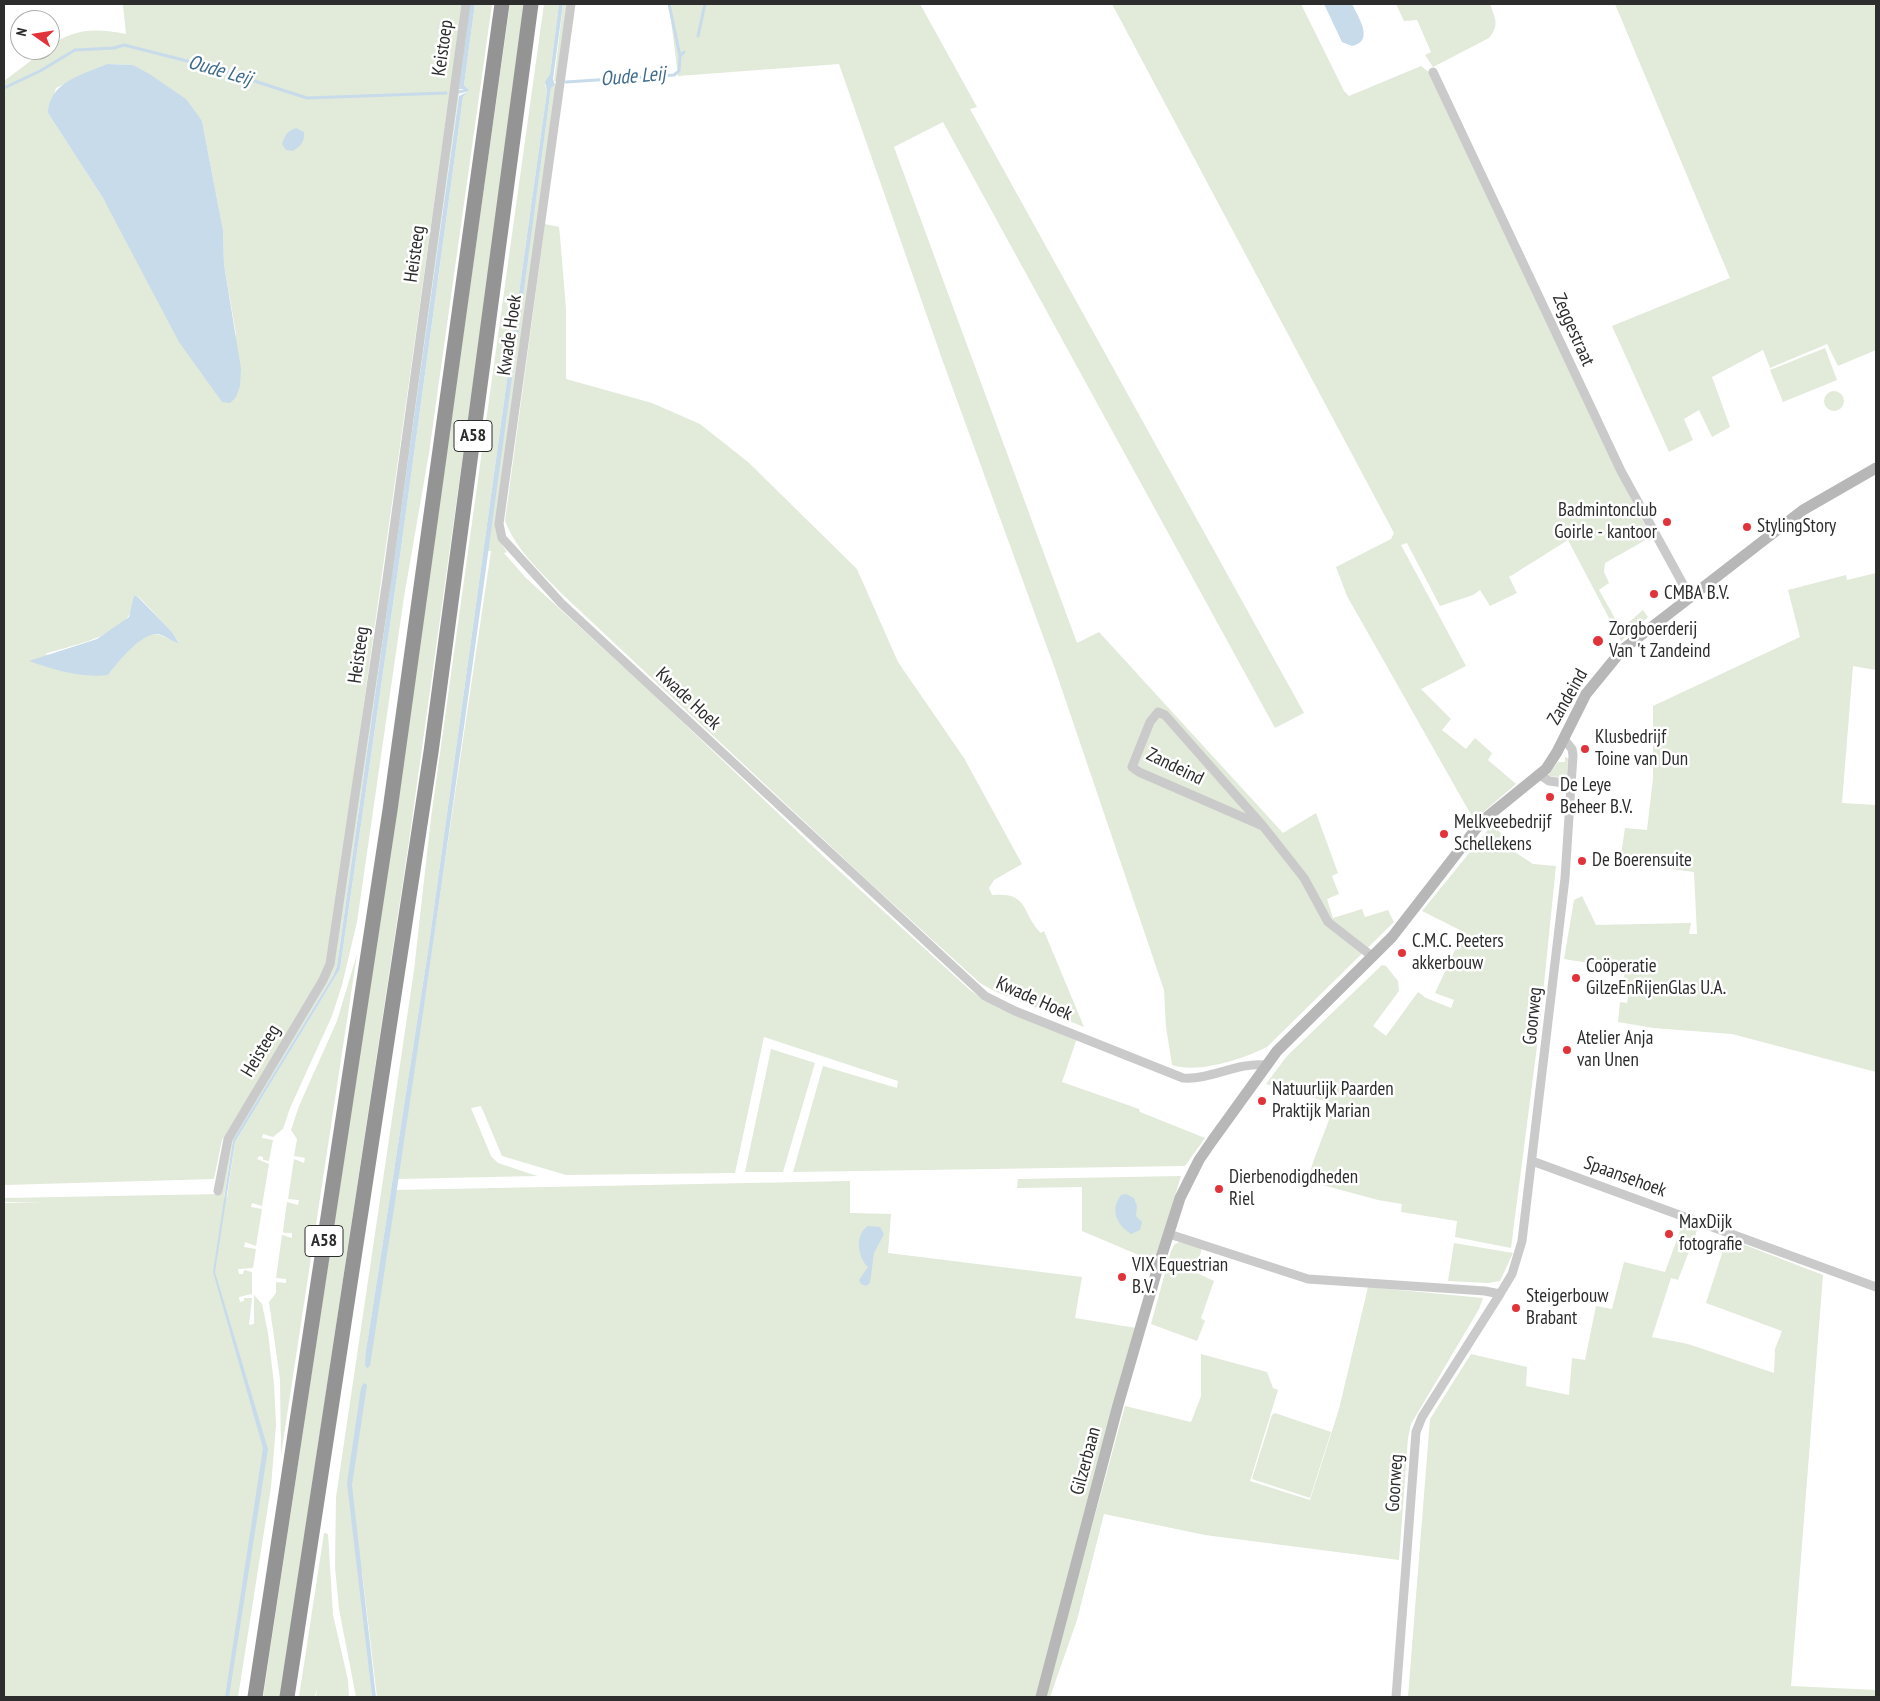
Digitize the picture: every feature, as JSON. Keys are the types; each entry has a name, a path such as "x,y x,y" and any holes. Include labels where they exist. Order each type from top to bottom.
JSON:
{"highway":[{"name":"A58","path":"255,1697 390,810 502,4"},
{"name":"A58","path":"287,1697 431,752 532,4"}],"street":[{"name":"Keistoep","path":"453,97 466,4"},
{"name":"Kwade Hoek","path":"571,4 499,524 502,538 561,603 985,996 1015,1011 1183,1078 1199,1077 1254,1064 1265,1065"},
{"name":"Zeggestraat","path":"1433,72 1621,471 1690,597"},
{"name":"Heisteeg","path":"218,1191 228,1139 323,980 330,964 453,97"},
{"name":"Zandeind","path":"1168,1234 1180,1198 1199,1160 1265,1065 1289,1038 1392,937 1482,821 1540,775 1564,739 1586,694 1613,660 1640,636 1803,510 1876,468"},
{"name":"Zandeind","path":"1264,826 1139,772 1132,767 1150,722 1158,712 1165,715 1264,826 1304,878 1333,928 1373,957"},
{"name":"Goorweg","path":"1396,1697 1416,1432 1422,1417 1500,1294 1518,1259 1532,1161 1564,878 1573,754 1572,749 1564,739"},
{"path":"1540,775 1549,781 1572,784"},
{"name":"Spaansehoek","path":"1532,1161 1876,1287"},
{"path":"1168,1234 1308,1279 1485,1291 1500,1294"},
{"name":"Gilzerbaan","path":"1041,1697 1129,1366 1168,1234"}],"green space":[{"path":"116,4 462,4 327,966 222,1140 214,1179 4,1185 4,81 32,60 60,60 60,40 68,36 96,30 126,34 123,5","holes":["107,64 133,65 202,121 223,230 224,264 236,334 222,402 103,198 48,113 56,88","134,595 139,597 179,642 160,635 146,637 131,648 108,675 45,654 89,641 110,632 129,616"]},
{"path":"469,4 459,94 337,966 333,976 233,1140 224,1198 227,1198 235,1142 340,969 400,556 463,97 467,92 464,85 475,4 492,4 429,453 404,597 357,922 342,985 332,1016 290,1108 283,1129 273,1137 263,1134 262,1138 273,1140 269,1161 263,1160 263,1157 259,1156 257,1159 269,1164 262,1206 252,1203 251,1207 262,1209 256,1246 245,1242 244,1247 256,1249 253,1268 238,1269 239,1274 243,1274 244,1270 252,1272 252,1294 239,1297 240,1302 244,1301 244,1298 252,1298 249,1325 254,1324 254,1295 262,1304 268,1333 274,1384 276,1425 271,1487 238,1697 4,1697 4,1203 44,1202 4,1202 4,1198 222,1194 228,1144 328,976"},
{"path":"510,4 526,4 408,848 280,1697 263,1697 390,854"},
{"path":"544,4 559,4 550,74 545,85 547,91 428,951 366,1351 395,1190 850,1181 850,1213 891,1214 888,1253 1082,1277 1075,1318 1136,1328 1036,1697 377,1697 362,1572 358,1572 372,1697 356,1697 339,1609 335,1567 336,1497 414,970 431,818"},
{"path":"563,4 568,4 558,81 554,81"},
{"path":"669,4 920,4 977,107 970,109 1304,713 1275,728 943,122 894,147 1077,643 1099,632 1283,833 1316,813 1338,873 1332,876 1339,894 1327,899 1333,918 1362,909 1365,917 1388,910 1394,922 1267,1047 1220,1064 1194,1068 1172,1065 1166,1027 1164,990 1055,669 942,359 839,64 678,76"},
{"path":"1112,4 1301,4 1344,91 1349,96 1421,66 1430,73 1624,485 1651,537 1605,563 1604,572 1609,583 1599,590 1621,629 1643,610 1648,617 1621,641 1568,540 1509,577 1517,593 1490,606 1480,590 1473,595 1440,606 1407,543 1401,545 1466,666 1421,689 1451,719 1442,730 1466,749 1475,738 1492,753 1488,760 1516,784 1474,820 1347,596 1336,567 1391,539 1394,533"},
{"path":"1396,4 1490,4 1495,17 1495,25 1489,38 1433,67 1425,55 1431,52 1417,20 1404,21"},
{"path":"1615,4 1873,4 1876,8 1876,350 1838,366 1827,344 1770,368 1763,350 1712,377 1730,427 1712,437 1699,410 1684,419 1693,440 1669,452 1612,326 1730,278"},
{"path":"557,84 498,539 507,552 504,553 526,578 652,693 824,857 970,990 980,997 1077,1038 1062,1082 1139,1109 1140,1112 1205,1138 1185,1166 793,1172 823,1066 897,1088 898,1081 764,1037 735,1173 566,1175 502,1156 481,1106 471,1108 491,1156 498,1163 537,1176 398,1179 491,551 488,551 551,88"},
{"path":"545,224 559,227 566,309 566,379 652,403 700,424 748,462 857,569 898,662 964,758 1022,864 994,880 989,888 992,895 1004,895 1019,900 1034,925 1041,933 1044,931 1084,1027 994,991 980,983 870,883 561,593 522,551 505,521"},
{"path":"1825,348 1837,380 1783,402 1770,370"},
{"path":"1830,391 1838,391 1844,397 1844,405 1838,411 1830,411 1824,405 1824,397"},
{"path":"1876,573 1876,670 1853,666 1842,803 1876,805 1876,1072 1732,1034 1653,1028 1618,1022 1620,1002 1627,1003 1629,993 1622,992 1625,969 1564,959 1574,900 1582,896 1596,925 1691,923 1689,934 1697,934 1694,872 1663,868 1664,861 1621,855 1625,828 1647,830 1653,778 1653,706 1800,637 1788,590 1846,575 1847,580"},
{"path":"1565,757 1568,758 1567,778 1548,776 1558,762 1565,762"},
{"path":"1492,825 1502,834 1498,841 1533,864 1556,866 1540,1023 1511,1248 1455,1237 1457,1221 1401,1212 1402,1204 1378,1200 1308,1181 1313,1162 1335,1104 1266,1084 1287,1056 1382,965 1386,966 1398,981 1399,991 1373,1026 1386,1036 1418,992 1426,998 1451,1008 1454,1000 1435,993 1455,950 1466,933 1422,911"},
{"path":"357,954 281,1455 280,1379 269,1302 276,1293 276,1282 286,1283 286,1279 276,1278 282,1235 292,1238 292,1233 284,1233 283,1231 287,1202 298,1205 299,1200 288,1199 294,1159 304,1163 305,1158 294,1156 297,1139 291,1130 299,1106 337,1021"},
{"path":"771,1049 815,1063 783,1172 745,1172"},
{"path":"1181,1176 1155,1262 1082,1231 1082,1187 1017,1188 1018,1179"},
{"path":"1683,1223 1698,1228 1678,1280 1671,1278 1652,1337 1688,1344 1774,1373 1775,1349 1782,1331 1706,1303 1727,1238 1823,1275 1791,1686 1876,1690 1876,1697 1408,1697 1430,1419 1471,1354 1527,1367 1526,1386 1569,1395 1572,1358 1585,1360 1596,1306 1612,1309 1624,1262 1665,1272"},
{"path":"1179,1242 1202,1248 1195,1272 1214,1281 1201,1318 1205,1321 1197,1341 1151,1324 1171,1251 1174,1245"},
{"path":"1454,1243 1513,1253 1500,1281 1488,1283 1448,1281"},
{"path":"1368,1287 1483,1298 1479,1309 1411,1424 1408,1438 1399,1560 1205,1535 1104,1514 1077,1620 1050,1697 1045,1697 1125,1406 1191,1422 1201,1396 1201,1354 1267,1372 1273,1388 1278,1390 1250,1481 1310,1500 1339,1409"},
{"path":"1275,1413 1331,1432 1310,1498 1252,1479 1272,1415"},
{"path":"324,1533 328,1534 333,1615 348,1680 349,1697 316,1697 317,1688 315,1697 299,1697"}],"water":[{"path":"470,4 475,4 464,85 467,89 459,89"},
{"path":"559,4 563,4 553,79 555,85 551,88 486,568 418,1047 370,1366 367,1368 365,1365 366,1351 428,951 547,91 545,82 550,74"},
{"path":"1324,4 1352,4 1363,28 1363,39 1359,43 1352,46 1342,42"},
{"path":"107,64 133,65 151,75 186,99 202,121 223,230 224,264 241,369 240,386 236,397 230,403 222,402 179,342 103,198 48,113 54,94 68,81"},
{"path":"467,92 463,97 400,556 340,969 235,1142 215,1272 268,1449 229,1697 225,1697 263,1448 213,1272 233,1140 333,976 337,966 459,96"},
{"path":"296,128 304,132 303,141 293,151 286,150 282,144 284,138 288,132"},
{"path":"134,595 172,632 179,643 158,634 144,638 130,649 108,675 98,676 68,672 29,661 97,639 129,617"},
{"path":"1126,1194 1134,1198 1137,1206 1136,1216 1142,1222 1140,1230 1131,1234 1118,1221 1115,1211 1121,1195"},
{"path":"868,1226 880,1227 884,1234 874,1253 870,1283 866,1286 861,1284 859,1280 868,1267 862,1258 859,1241"},
{"path":"364,1383 367,1385 352,1485 376,1697 372,1697 347,1483 361,1388"}],"waterway":[{"path":"669,4 680,56"},
{"name":"Oude Leij","path":"698,36 705,4"},
{"name":"Oude Leij","path":"4,88 40,71 75,50 114,48 124,45 211,67 307,98 446,93"},
{"name":"Oude Leij","path":"566,82 674,75 679,71 680,56 684,52"},
{"name":"Oude Leij","path":"459,92 467,90"}],"place":[{"name":"Badmintonclub Goirle - kantoor","path":"1667,522"},
{"name":"StylingStory","path":"1747,527"},
{"name":"CMBA B.V.","path":"1654,594"},
{"name":"Zorgboerderij Van 't Zandeind","path":"1598,641"},
{"name":"Klusbedrijf Toine van Dun","path":"1585,749"},
{"name":"De Leye Beheer B.V.","path":"1550,797"},
{"name":"Melkveebedrijf Schellekens","path":"1444,834"},
{"name":"De Boerensuite","path":"1582,861"},
{"name":"C.M.C. Peeters akkerbouw","path":"1402,953"},
{"name":"Coöperatie GilzeEnRijenGlas U.A.","path":"1576,978"},
{"name":"Atelier Anja van Unen","path":"1567,1050"},
{"name":"Natuurlijk Paarden Praktijk Marian","path":"1262,1101"},
{"name":"Dierbenodigdheden Riel","path":"1219,1189"},
{"name":"MaxDijk fotografie","path":"1669,1234"},
{"name":"VIX Equestrian B.V.","path":"1122,1277"},
{"name":"Steigerbouw Brabant","path":"1516,1308"}]}
